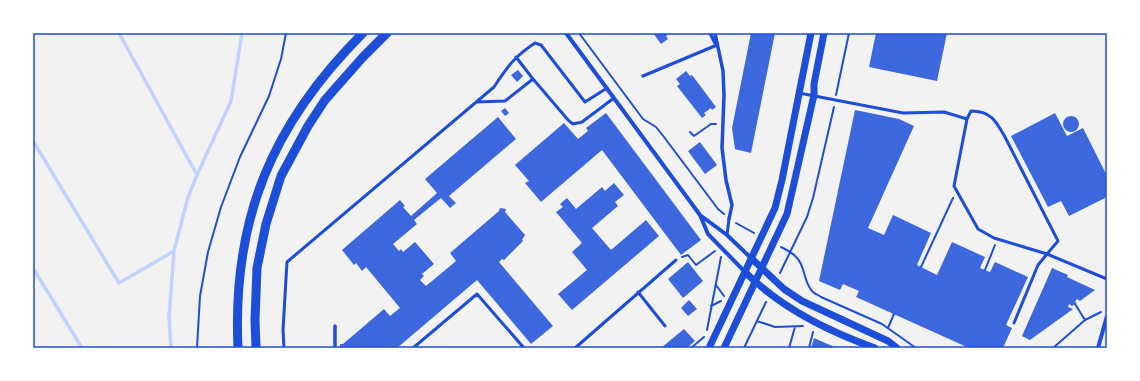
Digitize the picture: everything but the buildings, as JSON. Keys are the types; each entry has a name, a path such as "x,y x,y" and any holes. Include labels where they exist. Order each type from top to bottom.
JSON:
{"main road":[{"path":"238,348 237,299 243,250 254,204 264,177 276,148 308,96 328,70 363,33"},
{"path":"256,348 255,320 258,268 266,224 281,176 308,126 325,100 363,57 387,33"}],"street":[{"path":"566,33 700,215 708,234 745,272 770,294 808,319 875,348"},
{"path":"710,33 717,45"},
{"path":"715,33 723,71 724,95 722,148 726,180 732,205 729,219"},
{"path":"709,348 775,208 782,180 811,33"},
{"path":"724,348 787,214 814,95 814,84 824,33"},
{"path":"643,76 717,45"},
{"path":"700,215 726,235 793,295 807,304 888,341 897,348"},
{"path":"1098,348 1107,316"},
{"path":"335,326 335,348"}],"lane":[{"path":"284,348 283,330 287,262 494,87 507,67 522,52 535,43 541,45 586,102 607,88"},
{"path":"516,58 573,124 582,122 614,98"},
{"path":"476,102 505,101 533,79"},
{"path":"799,93 902,112 944,112 967,119"},
{"path":"1014,323 1038,265 1047,254 1058,241 996,122 989,114 979,111 971,111 967,119 954,186 978,229 998,240 1047,254 1107,279"},
{"path":"726,235 729,219"},
{"path":"575,348 676,260"},
{"path":"638,292 665,326"},
{"path":"414,348 477,294 524,348"}],"path":[{"path":"197,348 200,296 208,252 221,207 237,164 269,96 281,59 286,33"},
{"path":"579,33 643,119 656,127 718,209 729,219 762,237"},
{"path":"776,281 807,217 814,198 849,33"},
{"path":"690,132 694,136 711,124 723,124"},
{"path":"921,267 952,199"},
{"path":"985,270 998,240"},
{"path":"774,243 798,258 803,268 807,283 813,292 882,324 916,348"},
{"path":"676,260 688,254 696,265 716,250 721,256 706,335 691,348"},
{"path":"711,306 726,298 715,285"},
{"path":"744,348 770,294"},
{"path":"1075,304 1085,320"},
{"path":"1053,348 1085,320 1102,312"},
{"path":"888,328 894,314"},
{"path":"757,321 775,327 806,326"},
{"path":"789,348 795,327"},
{"path":"809,348 814,330 810,328"}],"waterway":[{"path":"119,33 197,175"},
{"path":"171,348 169,317 174,251 188,197 231,101 242,33"},
{"path":"33,141 119,283 174,251"},
{"path":"33,268 82,348"}]}
